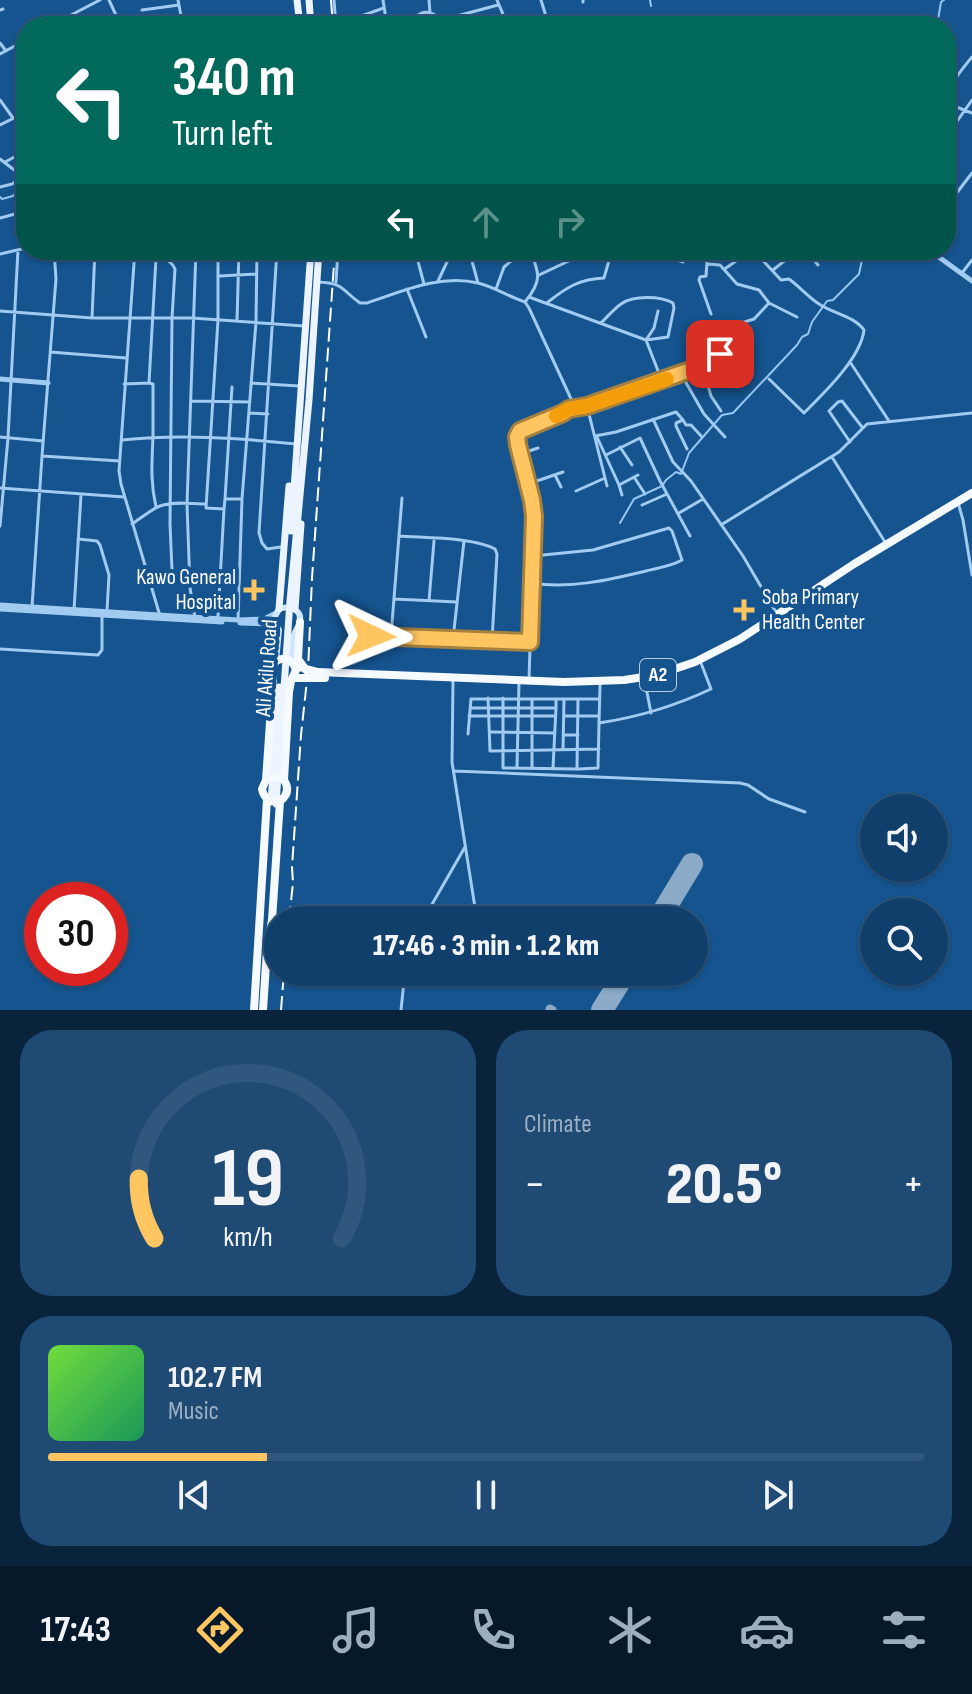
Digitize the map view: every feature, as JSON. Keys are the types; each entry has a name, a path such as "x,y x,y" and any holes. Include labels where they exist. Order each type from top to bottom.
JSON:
{"highway":[{"name":"A2","path":"273,679 282,684 307,674 609,681 657,675 709,656 740,639 886,544 972,496"},
{"name":"A2","path":"276,661 284,658 307,674 600,685 645,682 701,663 743,641 846,572 972,496"},
{"path":"289,702 297,685 307,674 298,659 300,622"},
{"path":"254,1010 263,948 272,920 273,802 262,789 266,780 273,679 270,670 276,661"},
{"path":"273,802 287,794 284,780 289,702 295,674 293,664"},
{"path":"266,780 275,777 284,780"},
{"path":"263,1010 263,948 258,919 273,802"}],"main road":[{"name":"Ali Akilu Road","path":"299,460 296,444 310,260"},
{"name":"Ali Akilu Road","path":"273,802 299,460 318,260"},
{"path":"276,661 277,630 273,620 278,611 290,473 299,460"},
{"path":"293,664 294,631 300,622 295,609 305,473 299,460"},
{"path":"278,611 285,607 295,609"},
{"path":"277,630 284,633 294,631"}],"street":[{"path":"69,16 100,0"},
{"path":"383,0 385,16"},
{"path":"429,0 429,16"},
{"path":"142,10 178,2"},
{"path":"454,16 498,2"},
{"path":"359,16 384,8"},
{"path":"415,16 429,13 435,16"},
{"path":"0,43 6,51"},
{"path":"0,54 16,45"},
{"path":"956,78 972,57"},
{"path":"0,100 13,118"},
{"path":"956,124 972,100"},
{"path":"956,106 972,113"},
{"path":"0,125 16,117"},
{"path":"956,194 972,173"},
{"path":"0,526 18,260"},
{"path":"32,607 56,279 55,260"},
{"path":"92,318 95,260"},
{"path":"134,260 119,471 160,616"},
{"path":"149,383 156,260"},
{"path":"164,260 172,262 175,269 170,504 172,570"},
{"path":"195,260 187,504 190,588 195,618"},
{"path":"218,260 218,320 206,508 224,509"},
{"path":"237,321 239,260"},
{"path":"238,620 242,499 256,322 257,260"},
{"path":"277,260 259,533 267,549 284,546"},
{"path":"335,283 337,260"},
{"path":"418,260 424,284"},
{"path":"438,281 448,260"},
{"path":"472,260 478,283"},
{"path":"496,289 504,267 512,260"},
{"path":"525,302 534,291 539,275 534,260"},
{"path":"539,275 570,260"},
{"path":"546,303 584,279 604,278 609,260"},
{"path":"677,260 683,262"},
{"path":"725,269 738,260"},
{"path":"762,260 781,280 789,279 822,306 853,320 864,330 850,362 803,413 769,379"},
{"path":"772,271 786,260"},
{"path":"814,260 818,265"},
{"path":"942,260 972,281"},
{"path":"961,274 972,260"},
{"path":"711,314 699,280 706,276 707,262 720,265 737,284 759,290 769,303 797,317"},
{"path":"219,276 256,274"},
{"path":"317,282 335,283 360,303 438,281 478,283 525,302 572,401 569,409"},
{"path":"407,289 426,337"},
{"path":"529,297 646,340 668,337 673,303 665,298 630,300 621,304 601,323"},
{"path":"529,680 534,516 517,437 520,431 569,409 662,381 712,361 723,349 725,328 754,319 769,303"},
{"path":"0,311 92,318 192,318 304,326"},
{"path":"646,340 654,328 658,311"},
{"path":"646,340 662,381"},
{"path":"49,352 126,358"},
{"path":"850,362 889,421"},
{"path":"702,366 711,396 721,411"},
{"path":"681,374 695,401 725,437"},
{"path":"0,379 48,383"},
{"path":"251,383 301,386"},
{"path":"124,384 153,384 151,484 156,507"},
{"path":"217,619 232,387"},
{"path":"191,401 250,402"},
{"path":"850,442 829,411 842,401 862,428"},
{"path":"587,406 607,486"},
{"path":"596,436 676,412 686,425 691,425 702,437"},
{"path":"249,413 268,414"},
{"path":"721,525 832,457 870,423 972,413"},
{"path":"653,419 670,455 721,525 777,614"},
{"path":"683,420 676,424 687,449"},
{"path":"596,436 622,495"},
{"path":"0,437 43,441"},
{"path":"122,440 171,437 296,444"},
{"path":"606,455 640,438 690,536"},
{"path":"620,447 632,465"},
{"path":"520,454 538,448"},
{"path":"42,456 120,461"},
{"path":"832,457 886,544"},
{"path":"528,484 563,472"},
{"path":"555,475 561,487"},
{"path":"619,485 636,476 645,494"},
{"path":"576,491 605,478"},
{"path":"1,488 124,497"},
{"path":"642,505 667,494"},
{"path":"74,610 81,495"},
{"path":"391,636 402,498"},
{"path":"225,499 242,499"},
{"path":"678,513 703,499"},
{"path":"132,524 156,507 206,504"},
{"path":"959,506 972,575"},
{"path":"963,520 972,518"},
{"path":"532,583 586,583 682,560 669,528 593,550 533,556"},
{"path":"399,536 464,541 495,549 492,640"},
{"path":"0,649 98,655 102,650 109,575 97,541 78,539"},
{"path":"429,601 434,539"},
{"path":"453,639 464,541"},
{"path":"394,599 457,602"},
{"path":"0,607 238,620 264,619 278,611"},
{"path":"0,607 258,624 277,630"},
{"path":"258,624 277,630"},
{"path":"371,636 530,642"},
{"path":"599,723 651,713 711,689 701,663"},
{"path":"453,681 454,771 475,906"},
{"path":"645,682 651,713"},
{"path":"517,768 519,683"},
{"path":"503,698 503,768 598,768 600,685"},
{"path":"468,734 470,700 476,698 600,699"},
{"path":"476,698 476,708"},
{"path":"488,698 490,751 599,749"},
{"path":"532,699 532,768"},
{"path":"553,768 556,699"},
{"path":"563,750 564,699"},
{"path":"577,769 578,699"},
{"path":"470,708 556,708"},
{"path":"469,716 555,716"},
{"path":"564,716 599,716"},
{"path":"489,732 555,731 578,735"},
{"path":"454,771 740,783 763,796 805,812"},
{"path":"431,906 465,845"},
{"path":"401,1010 404,986"}],"waterway":[{"path":"650,0 651,6"},
{"path":"939,16 944,0"},
{"path":"0,197 13,196 16,193"},
{"path":"620,523 634,499 662,486 676,472 681,474 689,453 722,415 733,413 808,334 812,322 827,301 833,300 859,274 862,260"}],"runway":[{"path":"666,906 692,864"},
{"path":"602,1010 617,986"}],"railway":[{"path":"331,0 332,16"},
{"path":"291,906 334,260"},
{"path":"281,1010 283,986"}],"slow traffic":[{"path":"556,416 569,409 587,406 667,379"}],"place":[{"name":"Kawo General Hospital","path":"254,590"},
{"name":"Soba Primary Health Center","path":"744,610"}],"route":[{"path":"371,636 530,642 534,516 518,445 520,431 569,409 587,406 702,366 720,354"}]}
